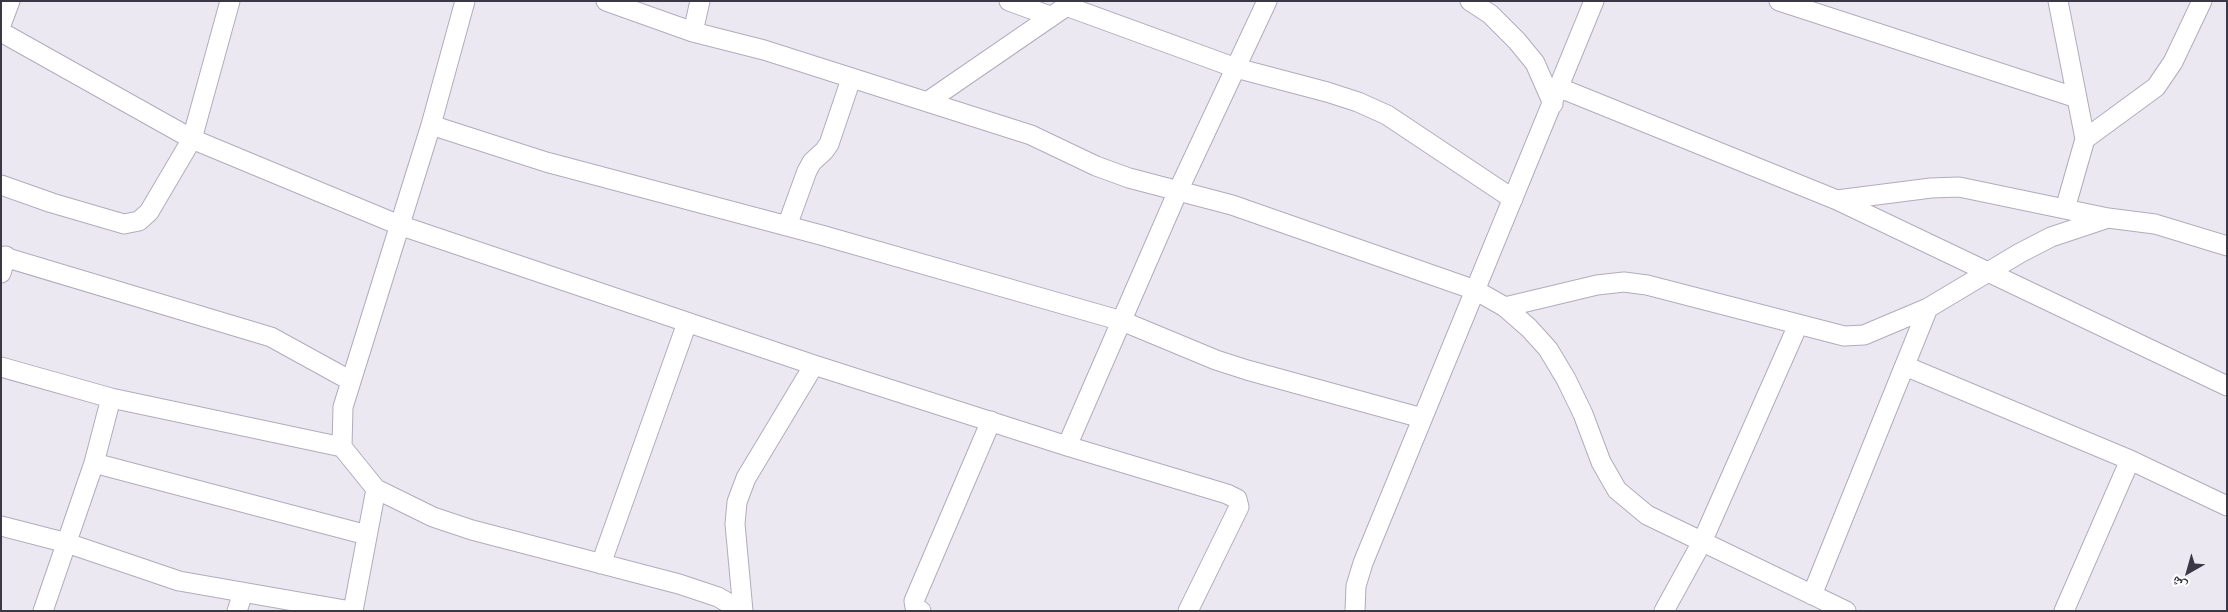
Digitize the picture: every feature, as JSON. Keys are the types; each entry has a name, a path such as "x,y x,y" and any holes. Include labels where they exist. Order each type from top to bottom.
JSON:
{"street":[{"path":"1,25 10,1"},
{"path":"1,185 52,203 124,224 140,221 149,212 192,138 230,1"},
{"path":"342,447 343,407 431,126 465,1"},
{"path":"606,1 693,32 764,50 1031,135 1096,166 1129,178 1232,206 1475,290 1505,307 1529,328 1548,349 1566,379 1601,462 1617,490 1647,515 1846,611"},
{"path":"693,32 700,1"},
{"path":"1010,1 1050,16"},
{"path":"1067,446 1178,191 1267,1"},
{"path":"1470,1 1490,14 1517,41 1535,63 1556,96 1838,200 1990,271 2227,386"},
{"path":"1355,611 1356,586 1363,563 1594,1"},
{"path":"1779,1 2077,98"},
{"path":"2058,1 2085,140 2066,209"},
{"path":"2085,140 2156,87 2178,54 2202,1"},
{"path":"927,102 1070,4 1236,68 1328,92 1358,102 1387,115 1513,199"},
{"path":"1,32 192,138 399,225 687,324 1067,446 1226,494 1237,500 1239,507 1188,611"},
{"path":"787,226 807,171 812,162 829,144 851,79"},
{"path":"431,126 546,162 787,226 1122,321 1216,360 1422,418"},
{"path":"1838,200 1931,188 1958,187 2108,218 2155,224 2227,246"},
{"path":"1505,307 1597,284 1624,282 1646,285 1844,336 1864,335 1928,308 2051,237 2108,218"},
{"path":"3,262 271,337 351,381"},
{"path":"1812,594 1928,308"},
{"path":"601,564 687,324"},
{"path":"1664,611 1702,542 1798,325"},
{"path":"742,611 735,524 737,502 746,478 814,365"},
{"path":"1905,366 2130,460 2227,506"},
{"path":"1,367 111,398 342,447 376,488 433,517 680,584 718,597 742,611"},
{"path":"43,611 94,463 111,398"},
{"path":"921,611 915,607 914,601 991,421"},
{"path":"2064,611 2130,460"},
{"path":"94,463 367,535"},
{"path":"1,526 67,543 240,602 352,611 376,488"}]}
